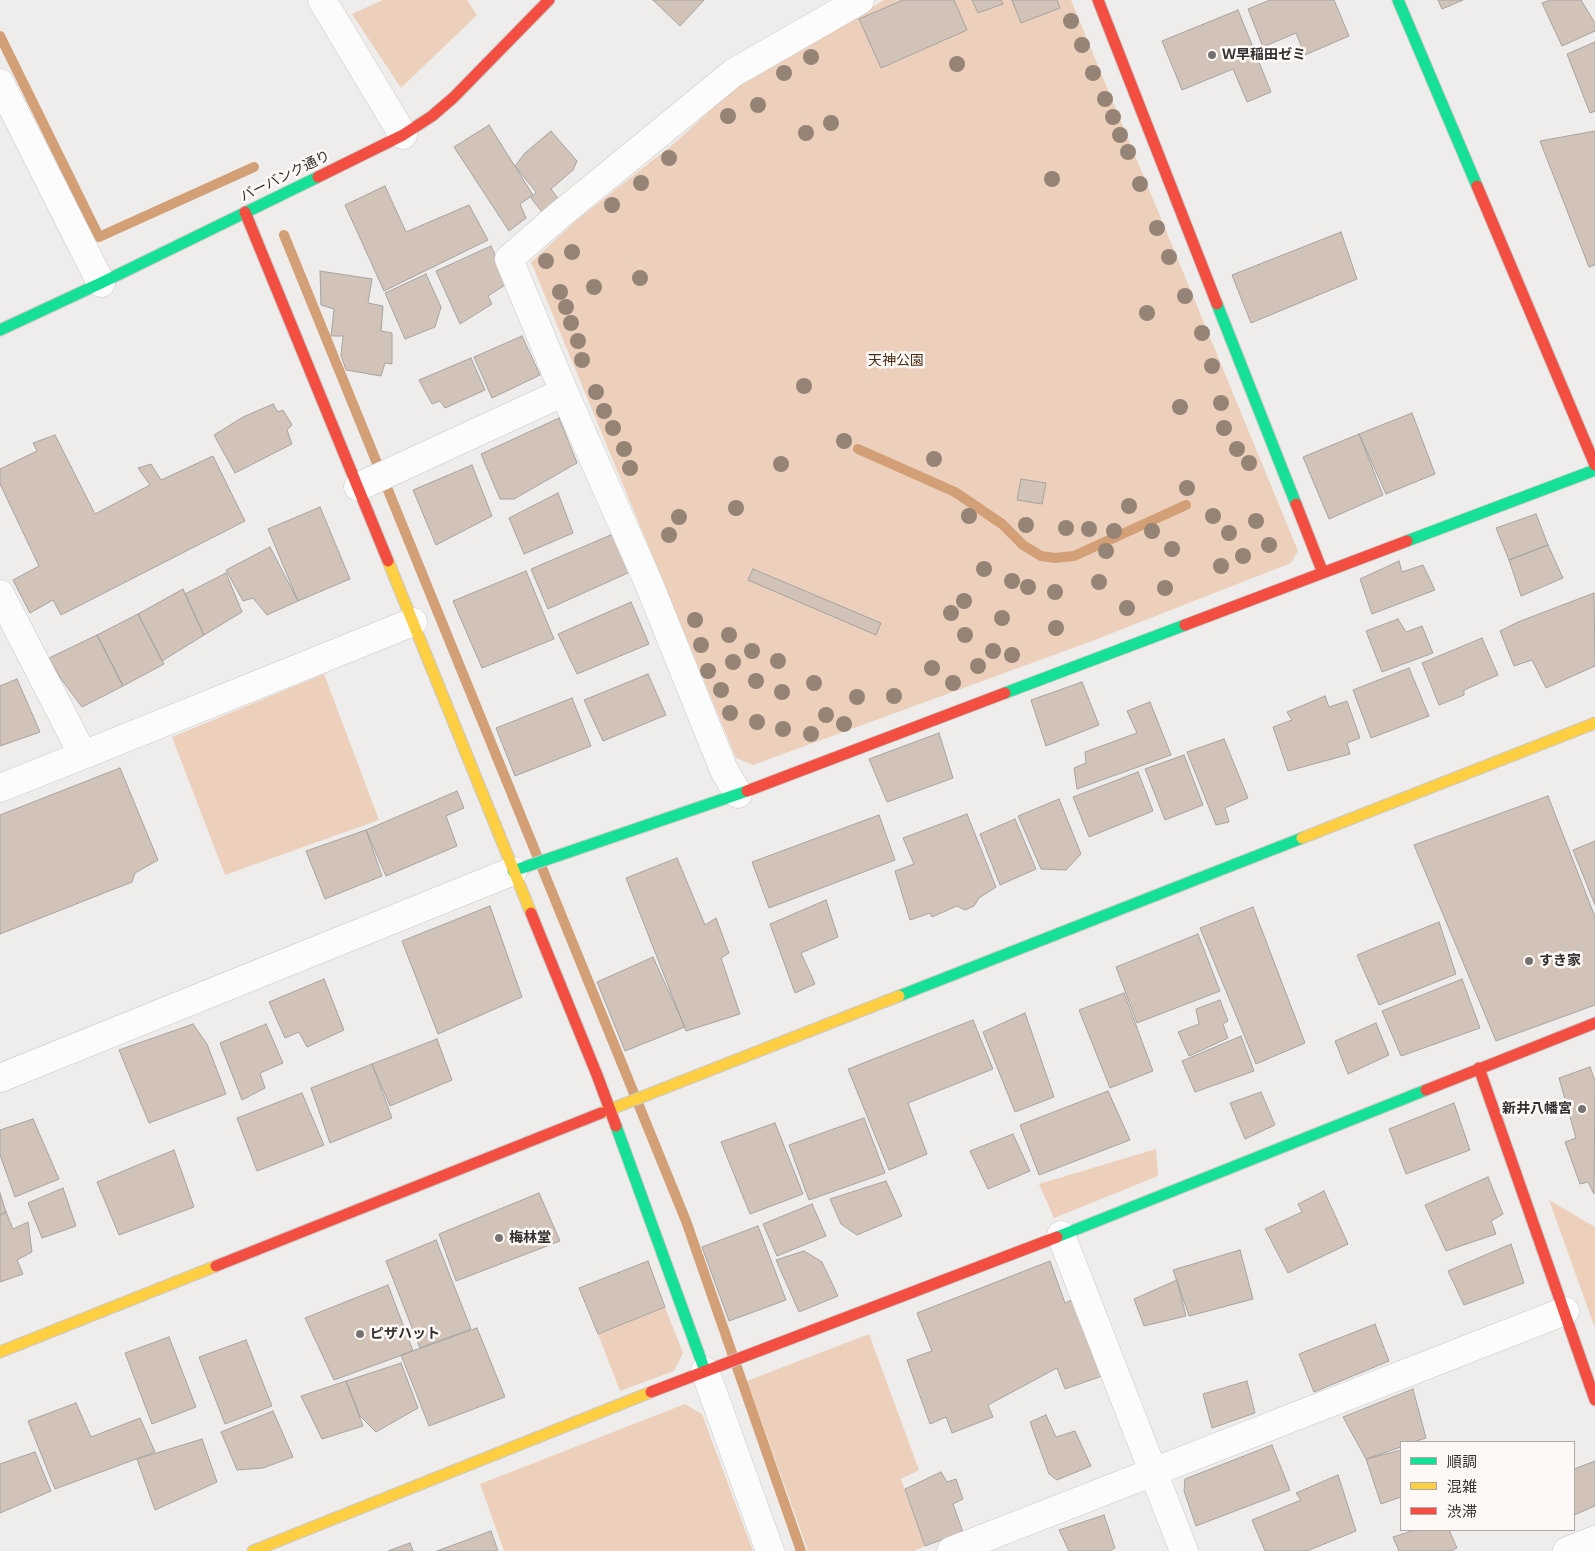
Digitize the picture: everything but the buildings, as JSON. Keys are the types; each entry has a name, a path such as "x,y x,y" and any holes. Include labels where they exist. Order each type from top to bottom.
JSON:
{"street":[{"path":"322,0 403,135"},
{"name":"バーバンク通り","path":"0,330 101,283 403,135 432,116 453,98 549,0"},
{"path":"738,794 724,770 649,584 564,392 509,260 556,218 733,73 860,0"},
{"path":"1098,0 1323,573"},
{"path":"1398,0 1595,465"},
{"path":"0,83 101,283"},
{"path":"245,212 611,1109 770,1551"},
{"path":"358,488 564,392"},
{"path":"0,1078 513,871 738,794 1595,470"},
{"path":"0,594 83,755"},
{"path":"0,788 413,622"},
{"path":"0,1352 611,1109 1595,723"},
{"path":"254,1551 705,1372 1061,1235 1595,1023"},
{"path":"1479,1068 1565,1311 1589,1364 1595,1400"},
{"path":"1061,1235 1184,1551"},
{"path":"951,1551 1565,1311"},
{"path":"1567,1551 1595,1540"}],"green space":[{"path":"383,0 467,0 477,15 401,88 352,14"},
{"name":"天神公園","path":"884,0 1071,0 1298,551 1291,563 1092,641 753,765 736,758 531,262 578,219 677,141 737,86"},
{"path":"324,674 379,820 225,875 172,737"},
{"path":"1156,1149 1158,1176 1054,1218 1039,1184"},
{"path":"1549,1200 1595,1227 1595,1328"},
{"path":"665,1307 683,1353 674,1371 620,1391 598,1334"},
{"path":"869,1334 919,1470 901,1479 925,1546 914,1551 808,1551 747,1381"},
{"path":"685,1404 702,1414 753,1551 504,1551 480,1484"}],"waterway":[{"path":"0,36 99,237 254,167"},
{"path":"284,235 686,1221 801,1551"},
{"path":"858,449 955,492 1002,524 1023,545 1041,556 1055,558 1074,556 1186,505"}],"traffic: fast":[{"path":"1398,0 1477,186"},
{"path":"0,330 318,177"},
{"path":"1217,304 1296,504"},
{"path":"1407,541 1595,470"},
{"path":"1005,693 1185,625"},
{"path":"513,871 747,791"},
{"path":"899,996 1302,838"},
{"path":"1057,1237 1426,1090"},
{"path":"616,1126 705,1371"}],"traffic: slow":[{"path":"388,561 531,913"},
{"path":"1302,838 1595,723"},
{"path":"601,1113 899,996"},
{"path":"0,1352 216,1266"},
{"path":"253,1551 651,1392"}],"traffic: jam":[{"path":"318,177 403,135 432,116 453,98 549,0"},
{"path":"1098,0 1217,304"},
{"path":"1477,186 1595,465"},
{"path":"245,212 388,561"},
{"path":"1296,504 1323,573"},
{"path":"1185,625 1407,541"},
{"path":"747,791 1005,693"},
{"path":"531,913 616,1126"},
{"path":"1426,1090 1595,1023"},
{"path":"1479,1068 1595,1400"},
{"path":"216,1266 601,1113"},
{"path":"651,1392 1057,1237"}],"place":[{"name":"Ｗ早稲田ゼミ","path":"1212,55"},
{"name":"すき家","path":"1529,961"},
{"name":"新井八幡宮","path":"1582,1109"},
{"name":"梅林堂","path":"499,1238"},
{"name":"ピザハット","path":"360,1334"}]}
